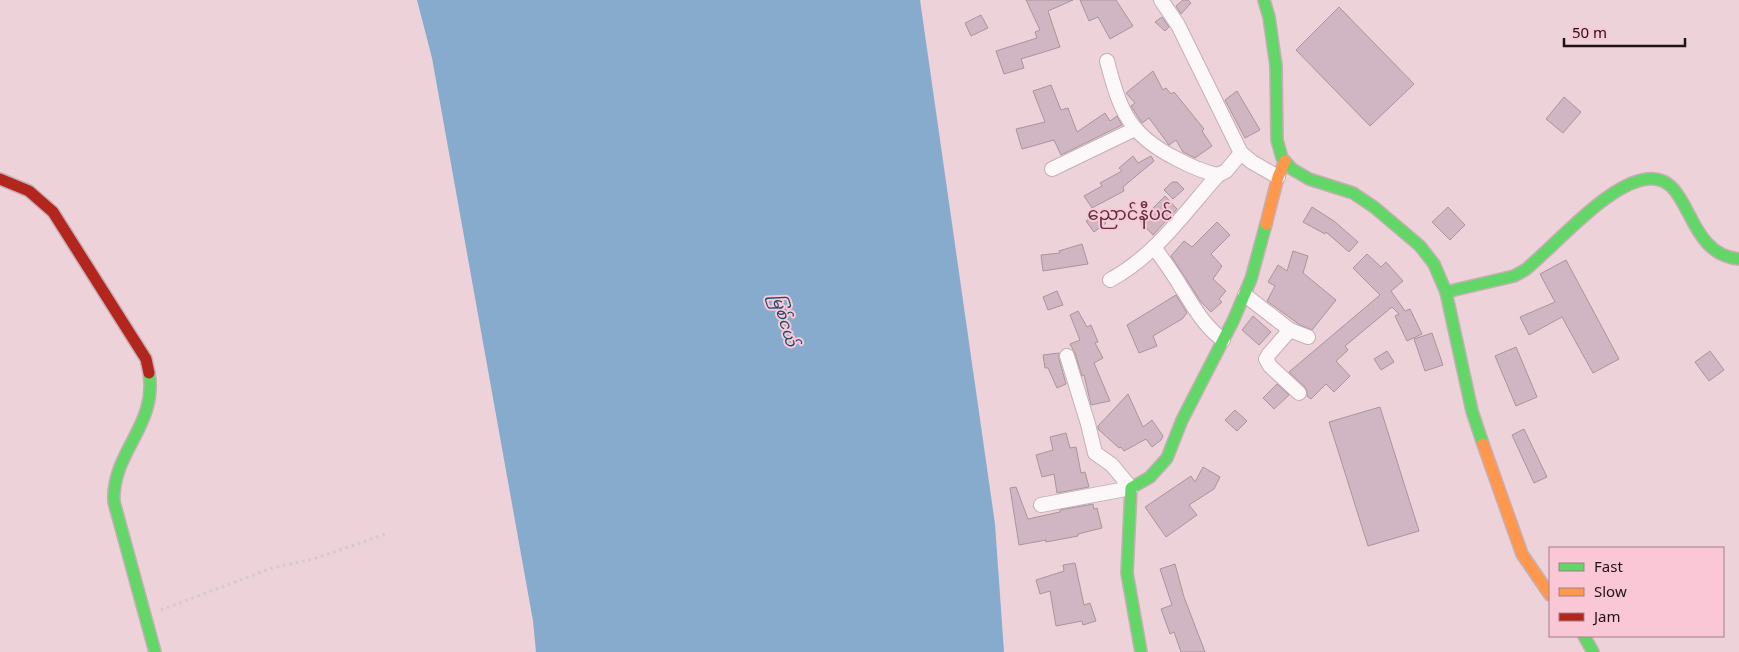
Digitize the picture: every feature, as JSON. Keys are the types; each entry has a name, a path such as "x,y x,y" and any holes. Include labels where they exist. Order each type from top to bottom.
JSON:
{"street":[{"path":"1161,0 1178,25 1241,153 1252,162 1278,177"},
{"path":"1264,0 1269,17 1276,66 1277,140 1282,158 1292,169 1309,179 1353,193 1374,207 1420,246 1434,264 1446,292 1467,392 1490,464 1522,554 1549,594"},
{"path":"1107,62 1120,104 1134,129 1146,141 1169,155 1218,175"},
{"path":"1052,170 1134,129"},
{"path":"1110,280 1134,265 1154,247 1175,226 1218,175 1226,171 1241,153"},
{"path":"1041,505 1131,488 1150,477 1167,458 1182,420 1223,340 1251,279 1278,177 1285,161"},
{"path":"1446,292 1514,276 1525,270 1612,195 1630,184 1647,178 1661,179 1669,183 1678,194 1704,242 1711,249 1739,259"},
{"path":"0,179 29,191 53,212 146,359 152,384 147,408 140,428 119,466 112,491 155,652"},
{"path":"1154,247 1178,281 1196,313 1212,332 1223,340"},
{"path":"1244,294 1290,330 1308,337"},
{"path":"1290,330 1266,359 1270,366 1299,393"},
{"path":"1067,356 1095,453 1112,465 1131,488 1127,573 1141,652"},
{"path":"1585,637 1593,652"}],"path":[{"path":"144,616 272,568 313,559 386,534"}],"water":[{"name":"မြစ်ငယ်","path":"417,0 920,0 995,524 1004,652 536,652 533,621 432,58"}],"building":[{"path":"1026,0 1073,0 1048,11 1060,47 1021,59 1024,68 1004,74 996,51 1037,38 1035,32 1040,30"},
{"path":"1080,0 1116,0 1133,26 1110,39 1098,17 1089,21"},
{"path":"1183,0 1188,0 1191,3 1181,14 1176,6"},
{"path":"1339,7 1414,84 1370,126 1296,50"},
{"path":"981,15 988,28 971,36 965,23"},
{"path":"1162,17 1169,27 1165,31 1155,22"},
{"path":"1153,71 1163,90 1166,88 1171,94 1174,92 1204,129 1202,131 1212,146 1195,158 1183,152 1176,140 1169,145 1149,118 1142,123 1131,106 1135,103 1126,93"},
{"path":"1051,85 1061,110 1068,108 1077,132 1105,113 1110,121 1117,116 1122,125 1061,155 1054,140 1022,149 1016,129 1045,122 1033,91"},
{"path":"1237,91 1260,130 1245,138 1225,100"},
{"path":"1564,97 1581,112 1563,133 1546,119"},
{"path":"1133,156 1138,163 1151,156 1154,161 1123,187 1124,191 1092,208 1084,196 1102,186 1100,183 1122,171 1119,168"},
{"path":"1172,182 1177,182 1184,189 1173,199 1164,190"},
{"path":"1165,196 1177,209 1153,235 1140,221"},
{"path":"1312,207 1334,221 1358,242 1349,252 1326,232 1325,234 1303,222"},
{"path":"1448,207 1465,225 1450,240 1432,222"},
{"path":"1099,212 1106,223 1094,232 1086,221"},
{"path":"1217,222 1230,235 1211,254 1222,266 1213,279 1226,291 1219,299 1222,302 1211,312 1201,302 1171,256 1184,241 1192,247"},
{"path":"1082,244 1088,264 1043,271 1041,255 1060,253 1059,251"},
{"path":"1293,251 1308,256 1303,273 1336,300 1312,330 1300,325 1267,301 1275,286 1268,282 1278,265 1287,271"},
{"path":"1367,254 1381,267 1386,262 1403,281 1391,291 1405,311 1410,309 1422,334 1407,341 1395,316 1399,314 1392,307 1345,346 1348,350 1336,361 1350,376 1334,392 1326,384 1311,399 1307,396 1305,387 1289,372 1380,295 1353,268"},
{"path":"1566,260 1619,359 1593,373 1562,317 1529,335 1520,317 1555,302 1540,274"},
{"path":"1057,291 1063,305 1048,310 1043,297"},
{"path":"1176,295 1187,313 1182,319 1153,336 1157,346 1139,353 1127,325"},
{"path":"1078,311 1087,327 1091,325 1098,342 1095,343 1103,358 1094,363 1110,401 1091,405 1084,375 1082,376 1075,353 1070,344 1080,340 1070,315"},
{"path":"1253,316 1271,332 1259,345 1242,330"},
{"path":"1432,333 1443,365 1425,371 1414,339"},
{"path":"1516,347 1537,397 1516,406 1495,356"},
{"path":"1387,351 1394,362 1381,370 1374,359"},
{"path":"1710,351 1724,370 1709,381 1695,362"},
{"path":"1059,353 1066,384 1057,388 1048,368 1045,368 1043,355"},
{"path":"1277,384 1289,395 1274,409 1263,398"},
{"path":"1128,394 1143,427 1152,420 1163,436 1152,447 1146,439 1124,451 1098,429 1098,426"},
{"path":"1380,407 1419,531 1368,546 1329,422"},
{"path":"1235,410 1247,421 1237,431 1225,420"},
{"path":"1524,429 1547,477 1534,483 1512,435"},
{"path":"1066,433 1070,448 1076,447 1081,473 1085,472 1089,487 1057,493 1054,474 1042,477 1036,455 1053,450 1050,437"},
{"path":"1203,467 1220,477 1214,489 1189,505 1197,515 1166,537 1145,507 1191,476 1195,482"},
{"path":"1016,487 1028,519 1060,512 1060,510 1093,504 1094,509 1097,508 1102,528 1078,534 1078,536 1019,545 1010,488"},
{"path":"1075,563 1084,605 1090,603 1096,621 1083,625 1082,621 1056,626 1050,591 1040,594 1036,580 1064,571 1063,565"},
{"path":"1175,564 1184,597 1205,652 1181,652 1174,632 1170,634 1161,609 1172,605 1160,569"}],"traffic: fast":[{"path":"1264,0 1269,17 1276,66 1277,140 1282,158 1292,169 1309,179 1353,193 1374,207 1420,246 1434,264 1446,292 1472,411 1483,444"},
{"path":"1446,292 1514,276 1525,270 1599,203 1632,183 1647,179 1662,181 1673,188 1707,244 1721,254 1739,259"},
{"path":"1141,652 1127,573 1131,488 1150,477 1167,458 1182,420 1233,321 1251,279 1266,224"},
{"path":"149,373 150,391 147,408 119,468 114,502 155,652"},
{"path":"1585,637 1593,652"}],"traffic: slow":[{"path":"1266,224 1278,177 1285,161"},
{"path":"1483,444 1522,554 1549,594"}],"traffic: jam":[{"path":"0,179 29,191 53,212 146,359 149,373"}],"district":[{"name":"ညောင်နီပင်","path":"1130,214"}]}
